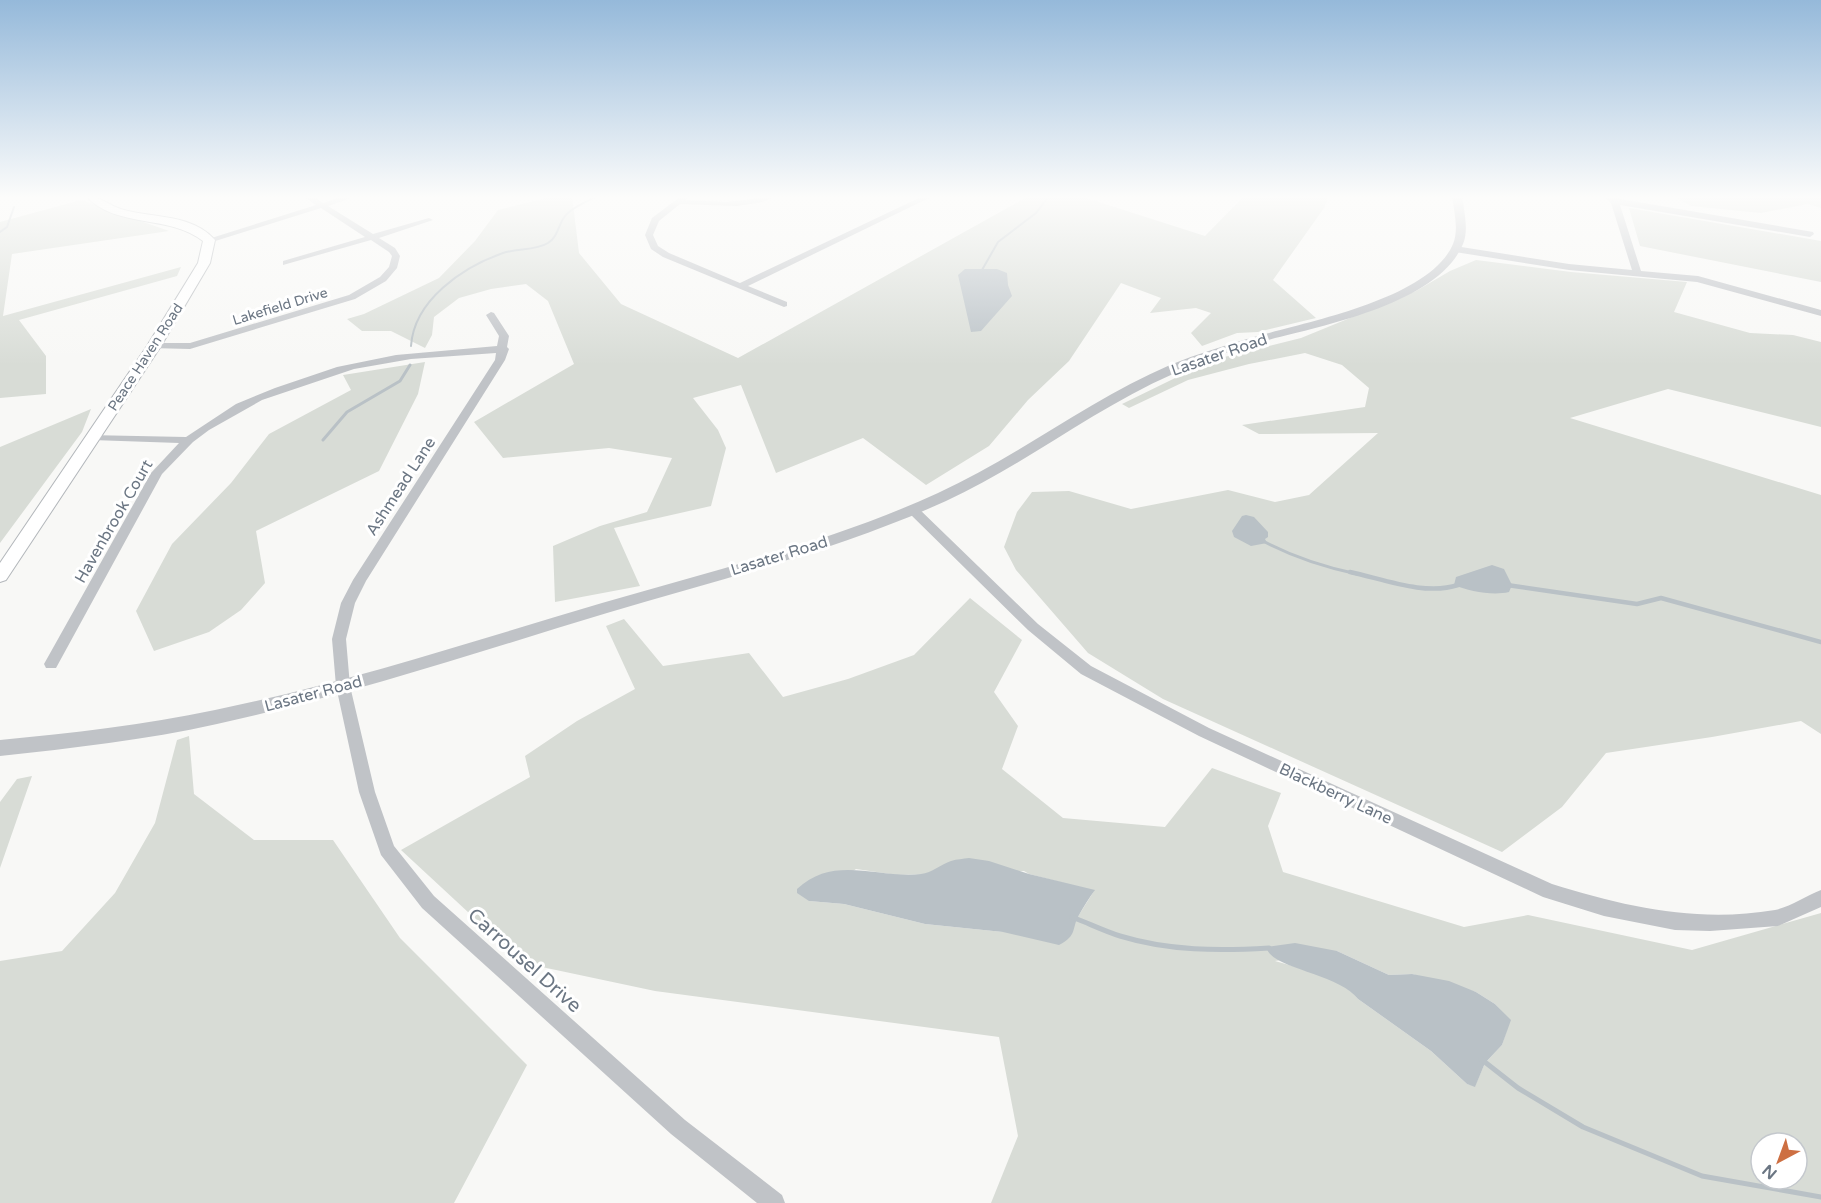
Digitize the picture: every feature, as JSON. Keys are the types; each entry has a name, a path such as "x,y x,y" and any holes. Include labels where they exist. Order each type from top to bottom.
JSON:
{"main road":[{"name":"Peace Haven Road","path":"0,576 154,346 204,263 206,252"}],"street":[{"path":"286,263 322,252"},
{"name":"Lakefield Drive","path":"154,346 190,346 218,339 323,307 369,289 393,268 396,256 393,252"},
{"path":"662,252 784,304"},
{"path":"740,286 811,252"},
{"name":"Lasater Road","path":"0,748 176,724 343,686 805,548 912,509 984,476 1100,405 1168,370 1223,350 1315,324 1397,296 1433,275 1452,252"},
{"path":"1475,252 1569,267 1698,279 1821,313"},
{"path":"1631,252 1637,273"},
{"path":"492,315 504,336 504,349"},
{"name":"Havenbrook Court","path":"51,664 157,473 174,453 204,427 245,402 330,372 380,360 504,349"},
{"name":"Ashmead Lane","path":"343,686 339,639 348,603 360,580 500,360 504,349"},
{"path":"92,437 189,440"},
{"name":"Blackberry Lane","path":"912,509 1033,627 1086,670 1204,732 1549,891 1604,908 1676,922 1710,923 1778,918 1821,898"},
{"name":"Carrousel Drive","path":"343,686 367,792 387,850 428,902 678,1127 774,1203"}],"shaded area":[{"path":"0,252 25,252 12,254 3,316 181,267 177,276 19,320 46,356 46,394 0,398"},
{"path":"464,252 579,252 621,304 738,358 928,252 1293,252 1273,280 1316,318 1258,332 1237,333 1202,346 1191,333 1211,313 1196,308 1150,313 1161,298 1121,283 1069,361 1028,400 989,446 926,485 863,438 776,473 741,385 693,398 718,430 726,448 711,506 614,528 640,586 555,602 553,546 600,526 647,512 672,458 609,448 503,458 474,422 574,364 548,301 526,284 491,289 459,298 434,317 432,335 425,348 391,331 362,331 347,319 364,314 439,278"},
{"path":"1671,252 1821,252 1821,282"},
{"path":"1476,260 1571,272 1687,282 1674,312 1750,333 1793,335 1821,342 1821,427 1668,389 1570,418 1821,495 1821,734 1801,721 1606,753 1562,807 1502,852 1163,699 1088,653 1016,570 1004,547 1017,512 1032,492 1069,491 1131,509 1228,490 1275,502 1309,495 1378,433 1259,434 1242,425 1365,407 1369,388 1342,365 1305,353 1249,364 1188,380 1129,408 1122,404 1212,360 1301,338 1416,291 1450,271"},
{"path":"965,269 997,269 1007,273 1012,296 981,331 971,332 958,275"},
{"path":"425,362 418,394 379,471 256,531 265,583 241,610 209,632 154,651 136,611 172,544 231,483 269,434 351,390 343,375"},
{"path":"91,409 82,432 0,543 0,447"},
{"path":"1242,516 1254,517 1268,532 1268,537 1265,539 1267,543 1251,546 1234,537 1232,531"},
{"path":"1492,565 1504,569 1512,585 1509,592 1481,592 1454,585 1456,577"},
{"path":"970,598 1022,640 994,692 1018,726 1002,769 1063,818 1165,827 1212,768 1281,793 1268,826 1283,872 1464,927 1528,915 1692,950 1821,913 1821,1203 991,1203 1018,1136 999,1037 655,991 523,963 401,850 530,777 525,756 577,721 635,689 606,626 624,619 663,666 749,653 783,697 848,679 914,655","holes":["856,869 897,875 1024,871 1094,891 1077,918 1003,932 925,924 844,904 809,901","1337,951 1389,975 1412,974 1476,992 1495,1004 1510,1020 1502,1045 1485,1063 1475,1086 1467,1084 1431,1051 1358,999 1342,984 1309,970 1275,961"]},
{"path":"189,736 194,794 254,840 333,840 400,938 527,1065 454,1203 0,1203 0,961 62,951 115,893 155,823 177,740"},
{"path":"32,776 0,868 0,802 17,779"},
{"path":"969,858 989,861 1029,874 1095,890 1079,915 1072,935 1059,945 1003,932 925,924 844,904 809,901 797,893 797,889 811,879 826,873 857,870 905,875 921,874 951,861"},
{"path":"1295,943 1337,951 1389,975 1412,974 1449,981 1476,992 1495,1004 1511,1020 1502,1045 1485,1063 1475,1087 1467,1084 1431,1051 1358,999 1349,990 1280,961 1266,947"}],"waterway":[{"path":"411,346 414,329 421,314 443,288 472,267 506,252"},
{"path":"982,270 992,252"},
{"path":"323,440 347,412 400,381 410,365"},
{"path":"1263,541 1309,561 1357,574"},
{"path":"1350,572 1418,588 1432,589 1458,585"},
{"path":"1507,585 1637,604 1661,598 1821,642"},
{"path":"1072,917 1120,936 1157,945 1232,950 1269,948"},
{"path":"1481,1059 1518,1088 1583,1127 1702,1176 1821,1197"}]}
